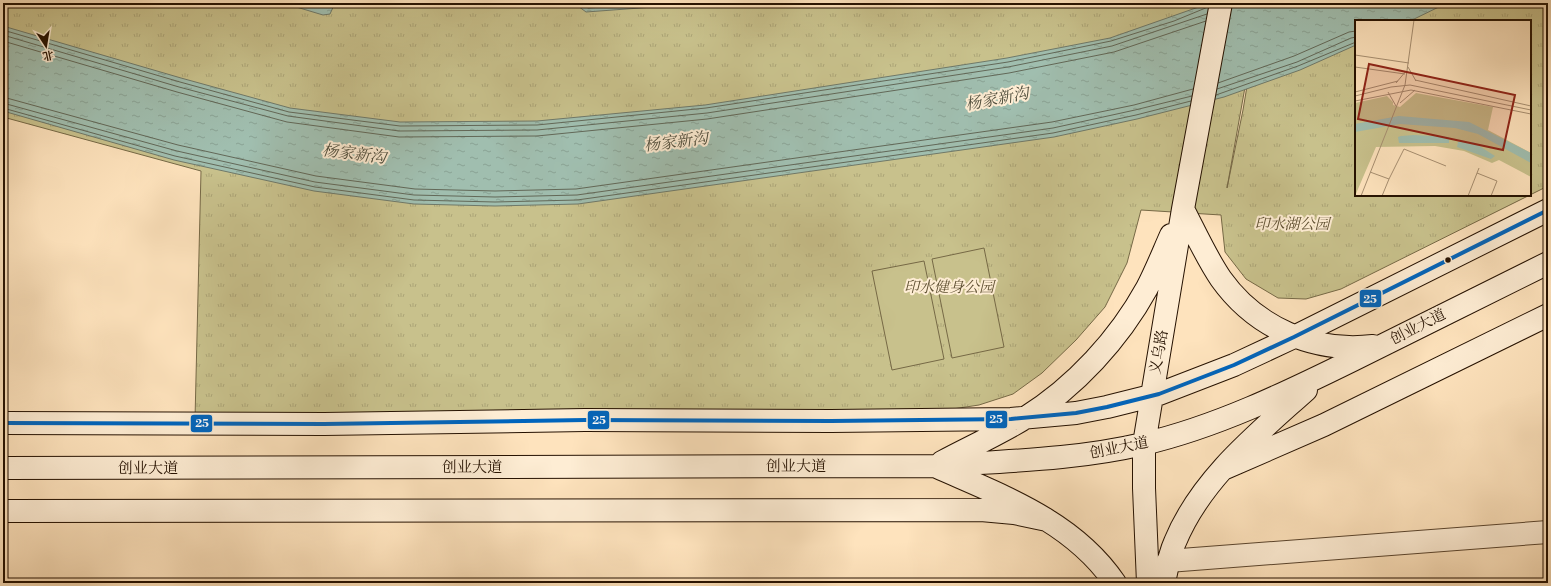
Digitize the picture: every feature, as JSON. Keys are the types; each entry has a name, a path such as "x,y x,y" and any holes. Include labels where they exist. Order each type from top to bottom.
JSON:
{"main road":[{"path":"934,466 1026,418 1050,400 1072,382 1097,357 1132,313 1147,288 1184,201 1220,3"},
{"path":"1184,201 1208,258 1220,278 1233,294 1254,313 1273,326 1294,337 1318,344 1337,348 1357,348 1383,345"},
{"name":"义乌路","path":"1148,583 1144,488 1144,444 1184,201"},
{"path":"3,423 324,424 585,420 831,421 1026,418 1076,413 1151,396 1206,376 1294,337 1548,210"},
{"name":"创业大道","path":"3,468 934,466 1051,458 1113,451 1167,438 1219,420 1277,396 1548,263"},
{"path":"1223,469 1324,425 1548,315"},
{"path":"1164,583 1168,561 1174,543 1195,504 1207,487 1256,434 1324,374"},
{"path":"934,466 1019,504 1063,530 1097,561 1115,583"},
{"path":"3,511 981,510 1014,513 1047,520"},
{"path":"1168,561 1548,532"}],"green space":[{"path":"3,3 1260,3 1227,188 1243,110 1261,3 1548,3 1548,186 1531,194 1531,20 1355,20 1355,196 1528,196 1341,289 1306,299 1278,298 1246,279 1225,252 1221,215 1141,210 1127,263 1105,307 1076,340 1042,373 1013,394 979,405 946,410 195,419 201,171 3,117"},
{"name":"印水健身公园","path":"984,248 1004,347 952,358 932,259"},
{"path":"924,261 944,359 892,370 872,271"}],"water":[{"path":"283,3 335,3 330,14 323,15"},
{"path":"574,3 707,3 586,12"},
{"name":"杨家新沟","path":"1210,3 1447,3 1412,20 1355,20 1355,45 1300,70 1224,97 1137,119 1054,137 578,204 495,206 414,204 314,191 174,160 3,111 3,26 290,108 400,122 537,121 705,105 1007,58 1110,38"}],"transit line":[{"name":"25","path":"3,423 324,424 585,420 831,421 1011,419 1076,413 1159,394 1234,365 1294,337 1548,210"}],"park label":[{"name":"印水湖公园","path":"1292,224"}]}
